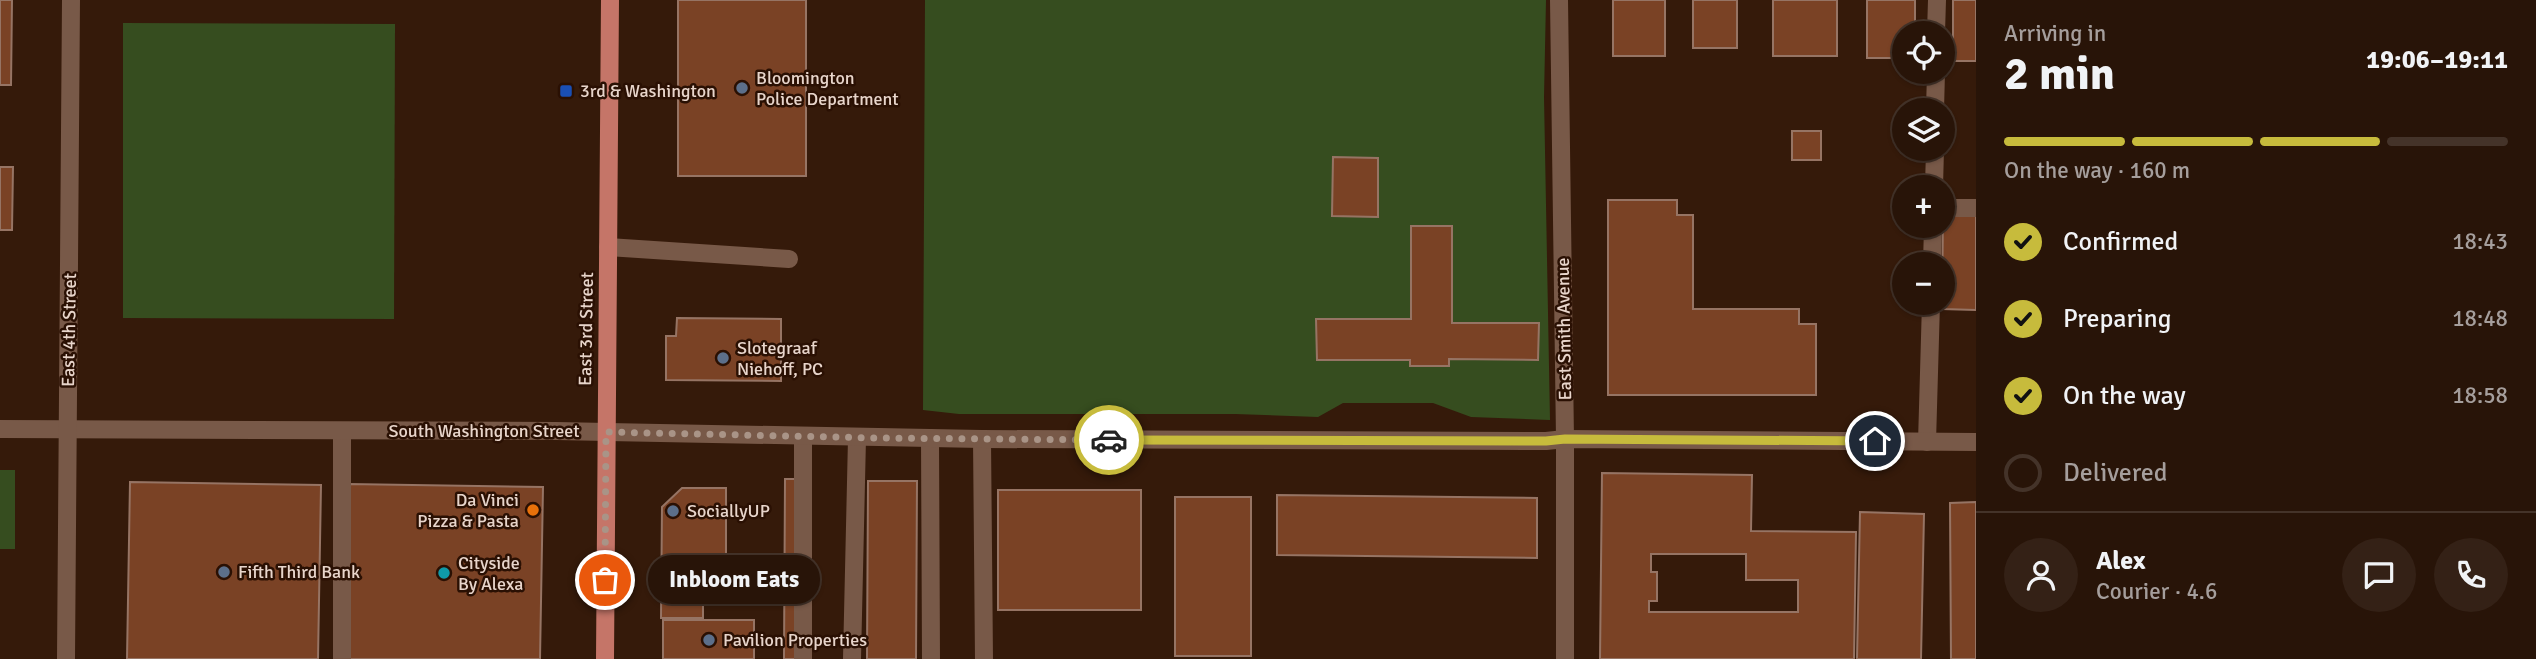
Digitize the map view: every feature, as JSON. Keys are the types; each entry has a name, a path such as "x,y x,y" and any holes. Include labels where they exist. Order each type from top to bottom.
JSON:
{"main road":[{"name":"East 3rd Street","path":"604,659 610,0"}],"street":[{"name":"East 4th Street","path":"66,659 71,0"},
{"name":"East Smith Avenue","path":"1559,0 1565,659"},
{"path":"1936,21 1937,0"},
{"path":"1955,208 1976,208"},
{"path":"608,247 789,259"},
{"path":"1927,442 1931,315"},
{"name":"South Washington Street","path":"0,429 606,432 982,439 1976,442"},
{"path":"342,431 342,659"},
{"path":"803,436 803,659"},
{"path":"852,659 857,438"},
{"path":"930,438 931,659"},
{"path":"982,439 984,659"}],"green space":[{"path":"925,0 1546,0 1544,97 1550,420 1471,417 1433,403 1343,403 1318,417 1235,414 959,414 923,410"},
{"path":"123,23 395,24 394,319 123,318"},
{"path":"0,470 15,470 15,549 0,549"}],"building":[{"path":"0,0 12,0 11,85 0,85"},
{"name":"Bloomington Police Department","path":"678,0 806,0 806,176 678,176"},
{"path":"1613,0 1665,0 1665,56 1613,56"},
{"path":"1693,0 1737,0 1737,48 1693,48"},
{"path":"1773,0 1837,0 1837,56 1773,56"},
{"path":"1867,0 1915,0 1915,21 1892,21 1892,58 1867,58"},
{"path":"1953,0 1976,0 1976,61 1955,61"},
{"path":"1792,131 1821,131 1821,160 1792,160"},
{"path":"1333,157 1378,158 1378,217 1332,216"},
{"path":"0,167 13,167 12,230 0,230"},
{"path":"1608,200 1677,200 1677,215 1693,215 1693,309 1799,309 1799,324 1816,324 1816,395 1608,395"},
{"path":"1955,214 1976,214 1976,310 1955,309 1955,252 1943,252 1943,238 1955,238"},
{"path":"1411,226 1452,226 1452,323 1539,323 1538,360 1449,359 1449,366 1410,366 1410,360 1317,360 1316,319 1411,319"},
{"name":"Slotegraaf Niehoff, PC","path":"677,318 781,319 781,381 666,380 666,336 676,336"},
{"path":"1602,473 1752,475 1751,531 1856,532 1854,659 1600,659","holes":["1651,554 1746,554 1746,580 1798,580 1798,612 1649,612 1649,601 1657,601 1657,572 1651,572"]},
{"path":"785,479 810,479 809,659 784,659"},
{"path":"868,481 917,481 916,659 867,659"},
{"name":"Fifth Third Bank","path":"130,482 321,485 318,659 127,659"},
{"name":"Cityside By Alexa","path":"348,484 543,487 540,659 346,659"},
{"path":"682,488 726,488 726,567 703,567 703,618 661,618 662,507"},
{"path":"998,490 1141,490 1141,610 998,610"},
{"path":"1277,495 1537,498 1537,558 1277,555"},
{"path":"1175,497 1251,497 1251,656 1175,656"},
{"path":"1976,502 1976,659 1951,659 1950,503"},
{"path":"1860,512 1924,514 1921,659 1857,659"},
{"name":"Pavilion Properties","path":"663,620 754,620 754,659 663,659"}],"way so far":[{"path":"605,580 606,432 1109,440"}],"place":[{"name":"Bloomington Police Department","path":"742,88"},
{"name":"3rd & Washington","path":"566,91"},
{"name":"Slotegraaf Niehoff, PC","path":"723,358"},
{"name":"Da Vinci Pizza & Pasta","path":"533,510"},
{"name":"SociallyUP","path":"673,511"},
{"name":"Fifth Third Bank","path":"224,572"},
{"name":"Cityside By Alexa","path":"444,573"},
{"name":"Inbloom Eats","path":"605,580"},
{"name":"Pavilion Properties","path":"709,640"}],"route":[{"path":"1109,440 1875,441"}]}
